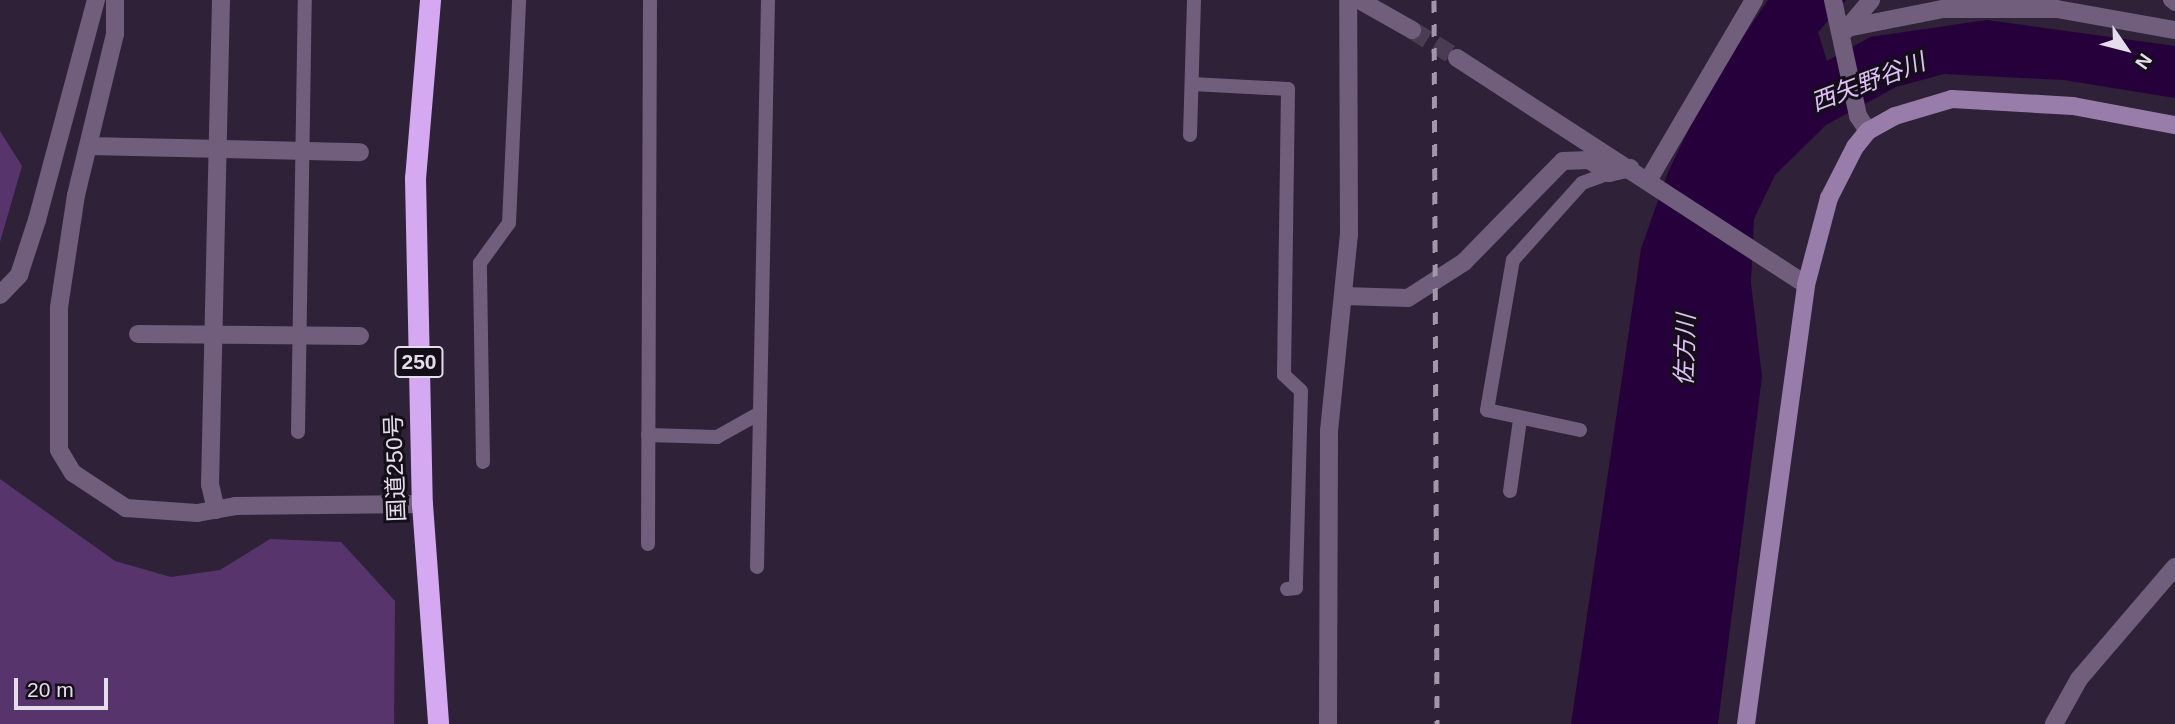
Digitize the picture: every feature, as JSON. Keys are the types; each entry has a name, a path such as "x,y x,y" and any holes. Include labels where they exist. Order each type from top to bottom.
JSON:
{"highway":[{"name":"国道250号","path":"430,0 415,178 422,504 438,724"}],"street":[{"path":"0,295 19,275 37,220 96,0"},
{"path":"115,0 115,34 89,146 59,308 59,450 73,473 126,508 216,510 422,504"},
{"path":"216,510 210,485 222,0"},
{"path":"1328,724 1329,432 1344,296 1348,0"},
{"path":"1359,0 1412,30"},
{"path":"1655,183 1754,0"},
{"path":"1746,724 1805,285 1829,198 1863,124 1846,31 1833,0"},
{"path":"1846,31 1871,0"},
{"path":"1846,31 1943,9 2057,9 2175,30"},
{"path":"1458,58 1655,183 1805,285"},
{"path":"1863,124 1923,104 1985,98 2175,125"},
{"path":"89,146 360,152"},
{"path":"1344,296 1408,298 1464,262 1563,161 1589,160 1609,173 1630,168"},
{"path":"138,334 360,336"},
{"path":"2054,724 2079,679 2175,567"}],"lane":[{"path":"298,432 298,151 305,0"},
{"path":"483,462 480,263 509,223 519,0"},
{"path":"648,544 650,0"},
{"path":"757,567 768,0"},
{"path":"1190,135 1194,0"},
{"path":"2170,0 2175,4"},
{"path":"1192,84 1288,89 1284,376 1301,391 1296,589 1287,589"},
{"path":"1580,430 1520,420 1487,410 1513,260 1582,183 1609,173"},
{"path":"648,435 718,437 760,413"},
{"path":"1510,491 1520,420"}],"shaded area":[{"path":"0,131 22,166 0,242"},
{"path":"0,479 115,561 171,577 220,570 270,539 341,542 395,601 394,724 0,724"}],"water":[{"path":"1768,0 1846,0 1818,32 1827,61 1870,37 1987,20 2175,46 2175,98 2064,80 1944,74 1896,87 1826,125 1775,175 1754,219 1751,283 1762,377 1718,724 1571,724 1641,249 1668,172 1710,86"}],"tunnel":[{"path":"1412,30 1457,58"}],"railway":[{"path":"1434,0 1437,724"}],"water label":[{"name":"西矢野谷川","path":"1868,82"},
{"name":"佐方川","path":"1685,350"}]}
